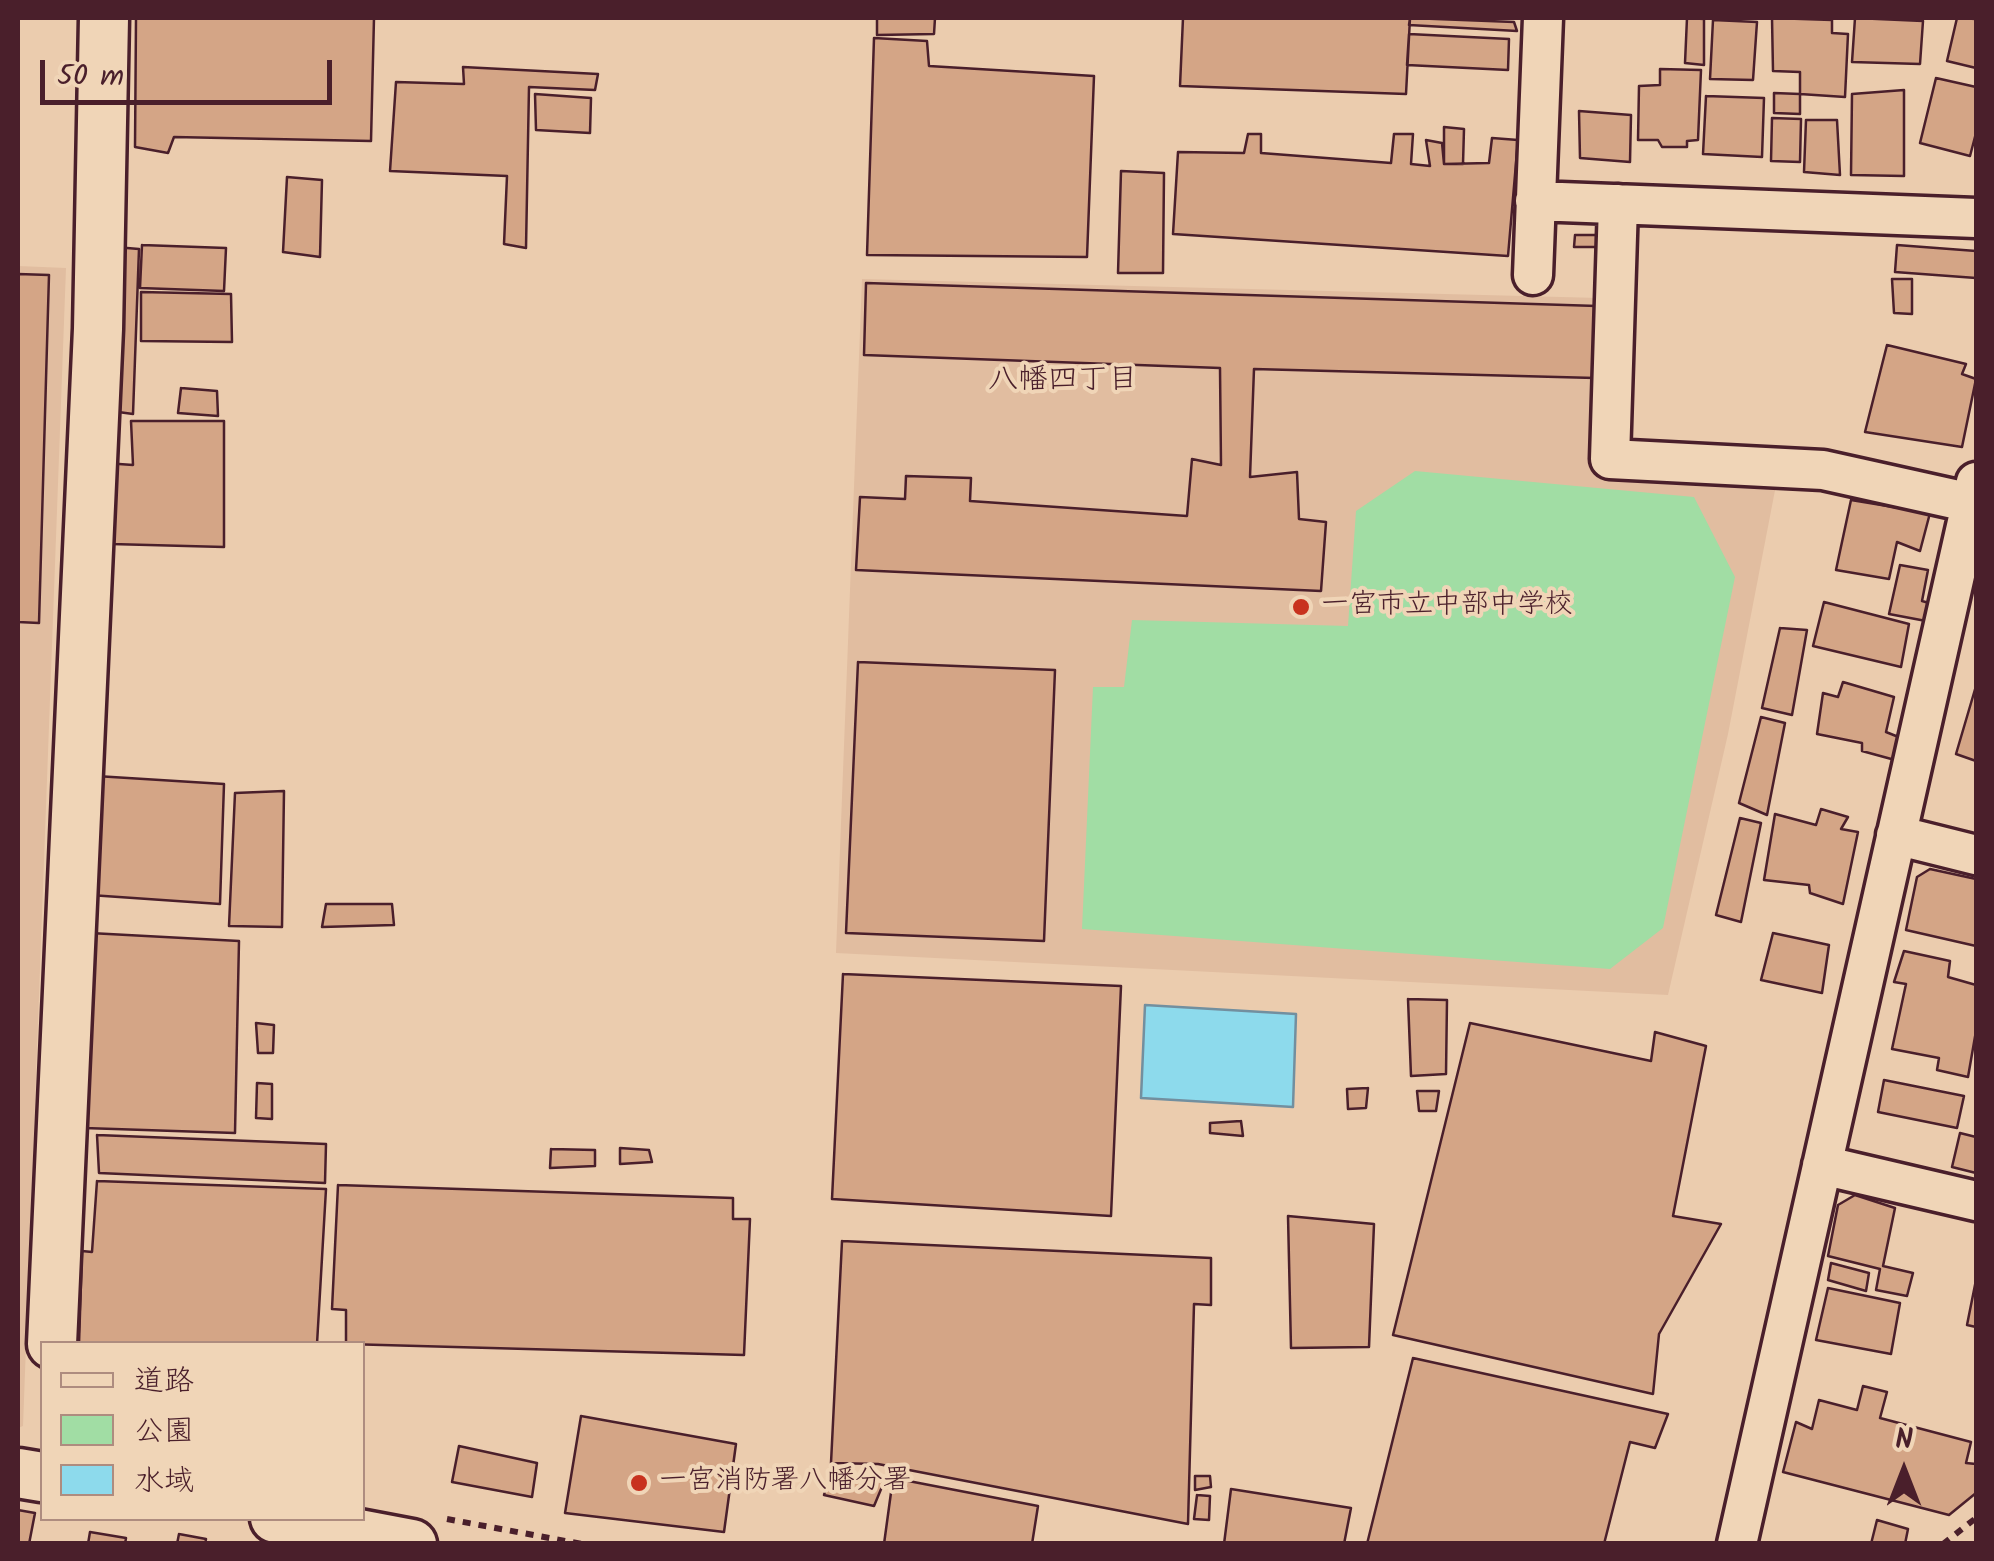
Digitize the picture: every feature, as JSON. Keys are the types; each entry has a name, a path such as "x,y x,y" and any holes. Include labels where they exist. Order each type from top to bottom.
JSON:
{"street":[{"path":"52,1341 98,348 104,18"},
{"path":"1532,275 1544,18"},
{"path":"1535,200 1976,218"},
{"path":"1618,204 1610,459 1823,470 1975,496 1738,1544"},
{"path":"1896,835 1976,855"},
{"path":"1822,1164 1976,1201"},
{"path":"292,1528 424,1530"}],"path":[{"path":"1944,1544 1976,1518"},
{"path":"424,1530 582,1544"}],"shaded area":[{"path":"18,266 66,268 23,1426 18,1428"},
{"name":"一宮市立中部中学校","path":"862,279 1600,298 1593,471 1777,480 1728,734 1668,995 836,953"}],"green space":[{"path":"1415,471 1694,497 1735,577 1663,928 1610,969 1082,929 1093,687 1124,687 1132,620 1348,626 1356,511"}],"water":[{"path":"1145,1005 1296,1014 1293,1107 1141,1098"}],"building":[{"path":"136,18 374,18 371,141 174,137 168,153 135,147"},
{"path":"877,18 935,18 934,34 877,35"},
{"path":"1183,18 1410,18 1406,94 1180,86"},
{"path":"1410,18 1514,22 1517,31 1409,25"},
{"path":"1687,18 1704,19 1704,65 1685,63"},
{"path":"1772,18 1832,20 1832,33 1848,34 1845,97 1800,94 1800,72 1773,71"},
{"path":"1855,18 1923,21 1920,64 1852,62"},
{"path":"1957,18 1976,19 1976,68 1947,61"},
{"path":"1713,20 1757,22 1753,80 1710,79"},
{"path":"1409,34 1509,39 1508,70 1407,65"},
{"path":"874,38 927,41 929,66 1094,76 1087,257 867,255"},
{"path":"463,67 598,74 595,90 529,87 526,248 504,244 507,176 390,171 396,82 464,84"},
{"path":"1660,69 1701,70 1698,140 1687,141 1687,147 1662,147 1658,140 1638,140 1639,86 1660,85"},
{"path":"1936,78 1976,87 1976,133 1970,156 1920,143"},
{"path":"1904,90 1904,176 1851,175 1852,94"},
{"path":"1774,93 1800,94 1800,114 1774,113"},
{"path":"535,94 591,98 590,133 536,130"},
{"path":"1706,96 1764,98 1762,157 1703,154"},
{"path":"1579,111 1631,115 1630,162 1580,158"},
{"path":"1772,118 1801,119 1800,162 1771,161"},
{"path":"1806,120 1837,120 1840,175 1804,172"},
{"path":"1444,127 1464,129 1463,164 1444,164"},
{"path":"1248,134 1261,134 1261,153 1391,163 1394,134 1413,134 1411,164 1430,166 1426,140 1442,143 1444,164 1489,163 1492,138 1518,140 1508,256 1173,234 1178,152 1244,153"},
{"path":"1121,171 1164,173 1163,273 1118,273"},
{"path":"287,177 322,180 320,257 283,252"},
{"path":"1575,235 1597,235 1598,247 1574,247"},
{"path":"142,245 226,248 224,291 140,288"},
{"path":"1897,245 1976,251 1976,278 1895,272"},
{"path":"115,247 139,249 133,414 111,411"},
{"path":"18,274 49,275 39,623 18,622"},
{"path":"1892,279 1912,279 1912,314 1894,313"},
{"path":"866,283 1597,306 1595,378 1254,369 1250,477 1297,472 1299,519 1326,522 1321,591 856,570 860,497 905,499 906,476 971,478 970,501 1187,516 1192,459 1221,465 1220,368 864,355"},
{"path":"141,292 231,294 232,342 141,341"},
{"path":"1887,345 1966,364 1962,374 1976,379 1962,447 1865,432"},
{"path":"181,388 217,391 218,416 178,413"},
{"path":"131,421 224,421 224,547 111,544 105,463 133,465"},
{"path":"1851,500 1930,513 1920,551 1897,542 1889,579 1836,570"},
{"path":"1900,565 1928,570 1922,601 1929,603 1926,621 1889,614"},
{"path":"1824,602 1909,624 1901,667 1813,646"},
{"path":"1780,628 1807,630 1792,715 1762,708"},
{"path":"858,662 1055,670 1044,941 846,933"},
{"path":"1843,682 1894,697 1886,732 1901,738 1895,760 1862,751 1862,743 1817,734 1823,693 1838,697"},
{"path":"1976,686 1976,761 1956,754"},
{"path":"1761,717 1785,723 1767,815 1739,803"},
{"path":"96,776 224,784 220,904 90,895"},
{"path":"284,791 282,927 229,926 235,793"},
{"path":"1821,809 1848,817 1841,829 1858,832 1843,904 1810,893 1809,885 1764,880 1775,814 1816,825"},
{"path":"1740,818 1761,823 1741,922 1716,915"},
{"path":"1930,869 1976,879 1976,946 1906,930 1917,877"},
{"path":"326,904 392,904 394,925 322,927"},
{"path":"90,933 239,941 235,1133 84,1128"},
{"path":"1773,933 1829,945 1822,993 1761,980"},
{"path":"1904,951 1950,961 1948,977 1976,985 1976,1031 1968,1077 1937,1070 1939,1058 1892,1049 1906,984 1894,982"},
{"path":"843,974 1121,986 1111,1216 832,1199"},
{"path":"1408,999 1447,1000 1446,1074 1411,1076"},
{"path":"256,1023 274,1025 273,1053 258,1053"},
{"path":"1470,1023 1651,1061 1655,1032 1706,1046 1673,1216 1721,1224 1659,1334 1653,1394 1393,1335"},
{"path":"1884,1080 1964,1096 1957,1128 1878,1112"},
{"path":"257,1083 272,1084 272,1119 256,1118"},
{"path":"1368,1088 1366,1108 1348,1109 1347,1089"},
{"path":"1417,1091 1439,1091 1436,1111 1419,1111"},
{"path":"1241,1121 1243,1136 1210,1133 1210,1123"},
{"path":"1960,1133 1976,1137 1976,1173 1952,1167"},
{"path":"97,1135 326,1144 325,1183 99,1173"},
{"path":"620,1148 649,1150 652,1162 620,1164"},
{"path":"551,1149 595,1150 595,1166 550,1168"},
{"path":"97,1181 326,1189 317,1341 79,1341 82,1251 92,1252"},
{"path":"338,1185 733,1198 733,1219 750,1219 744,1355 365,1345 365,1341 346,1341 346,1310 332,1309"},
{"path":"1855,1195 1895,1208 1883,1266 1913,1273 1907,1296 1876,1290 1880,1269 1828,1256 1838,1205"},
{"path":"1288,1216 1374,1224 1369,1347 1291,1348"},
{"path":"842,1241 1211,1258 1211,1305 1194,1304 1188,1524 878,1464 831,1463"},
{"path":"1831,1263 1869,1273 1866,1291 1828,1280"},
{"path":"1976,1280 1976,1327 1967,1325"},
{"path":"1828,1288 1900,1303 1891,1354 1816,1340"},
{"path":"1413,1358 1668,1414 1655,1448 1630,1442 1604,1544 1367,1544"},
{"path":"1863,1386 1887,1392 1880,1418 1971,1442 1966,1463 1976,1464 1976,1493 1949,1515 1783,1472 1796,1422 1812,1429 1819,1400 1857,1410"},
{"path":"581,1416 736,1444 724,1532 565,1513"},
{"path":"459,1446 537,1463 532,1497 452,1482"},
{"path":"831,1470 884,1482 874,1506 824,1495"},
{"path":"1195,1476 1210,1476 1211,1487 1195,1490"},
{"path":"893,1478 1038,1506 1032,1544 884,1544"},
{"path":"1231,1489 1351,1508 1344,1544 1224,1544"},
{"path":"1197,1495 1210,1496 1209,1520 1194,1519"},
{"path":"18,1510 35,1513 29,1544 18,1544"},
{"path":"1877,1520 1908,1529 1905,1544 1871,1544"},
{"path":"90,1532 126,1538 125,1544 88,1544"},
{"path":"179,1534 206,1539 205,1544 177,1544"}],"place":[{"name":"一宮市立中部中学校","path":"1301,607"},
{"name":"一宮消防署八幡分署","path":"639,1483"}],"district":[{"name":"八幡四丁目","path":"1063,383"}]}
